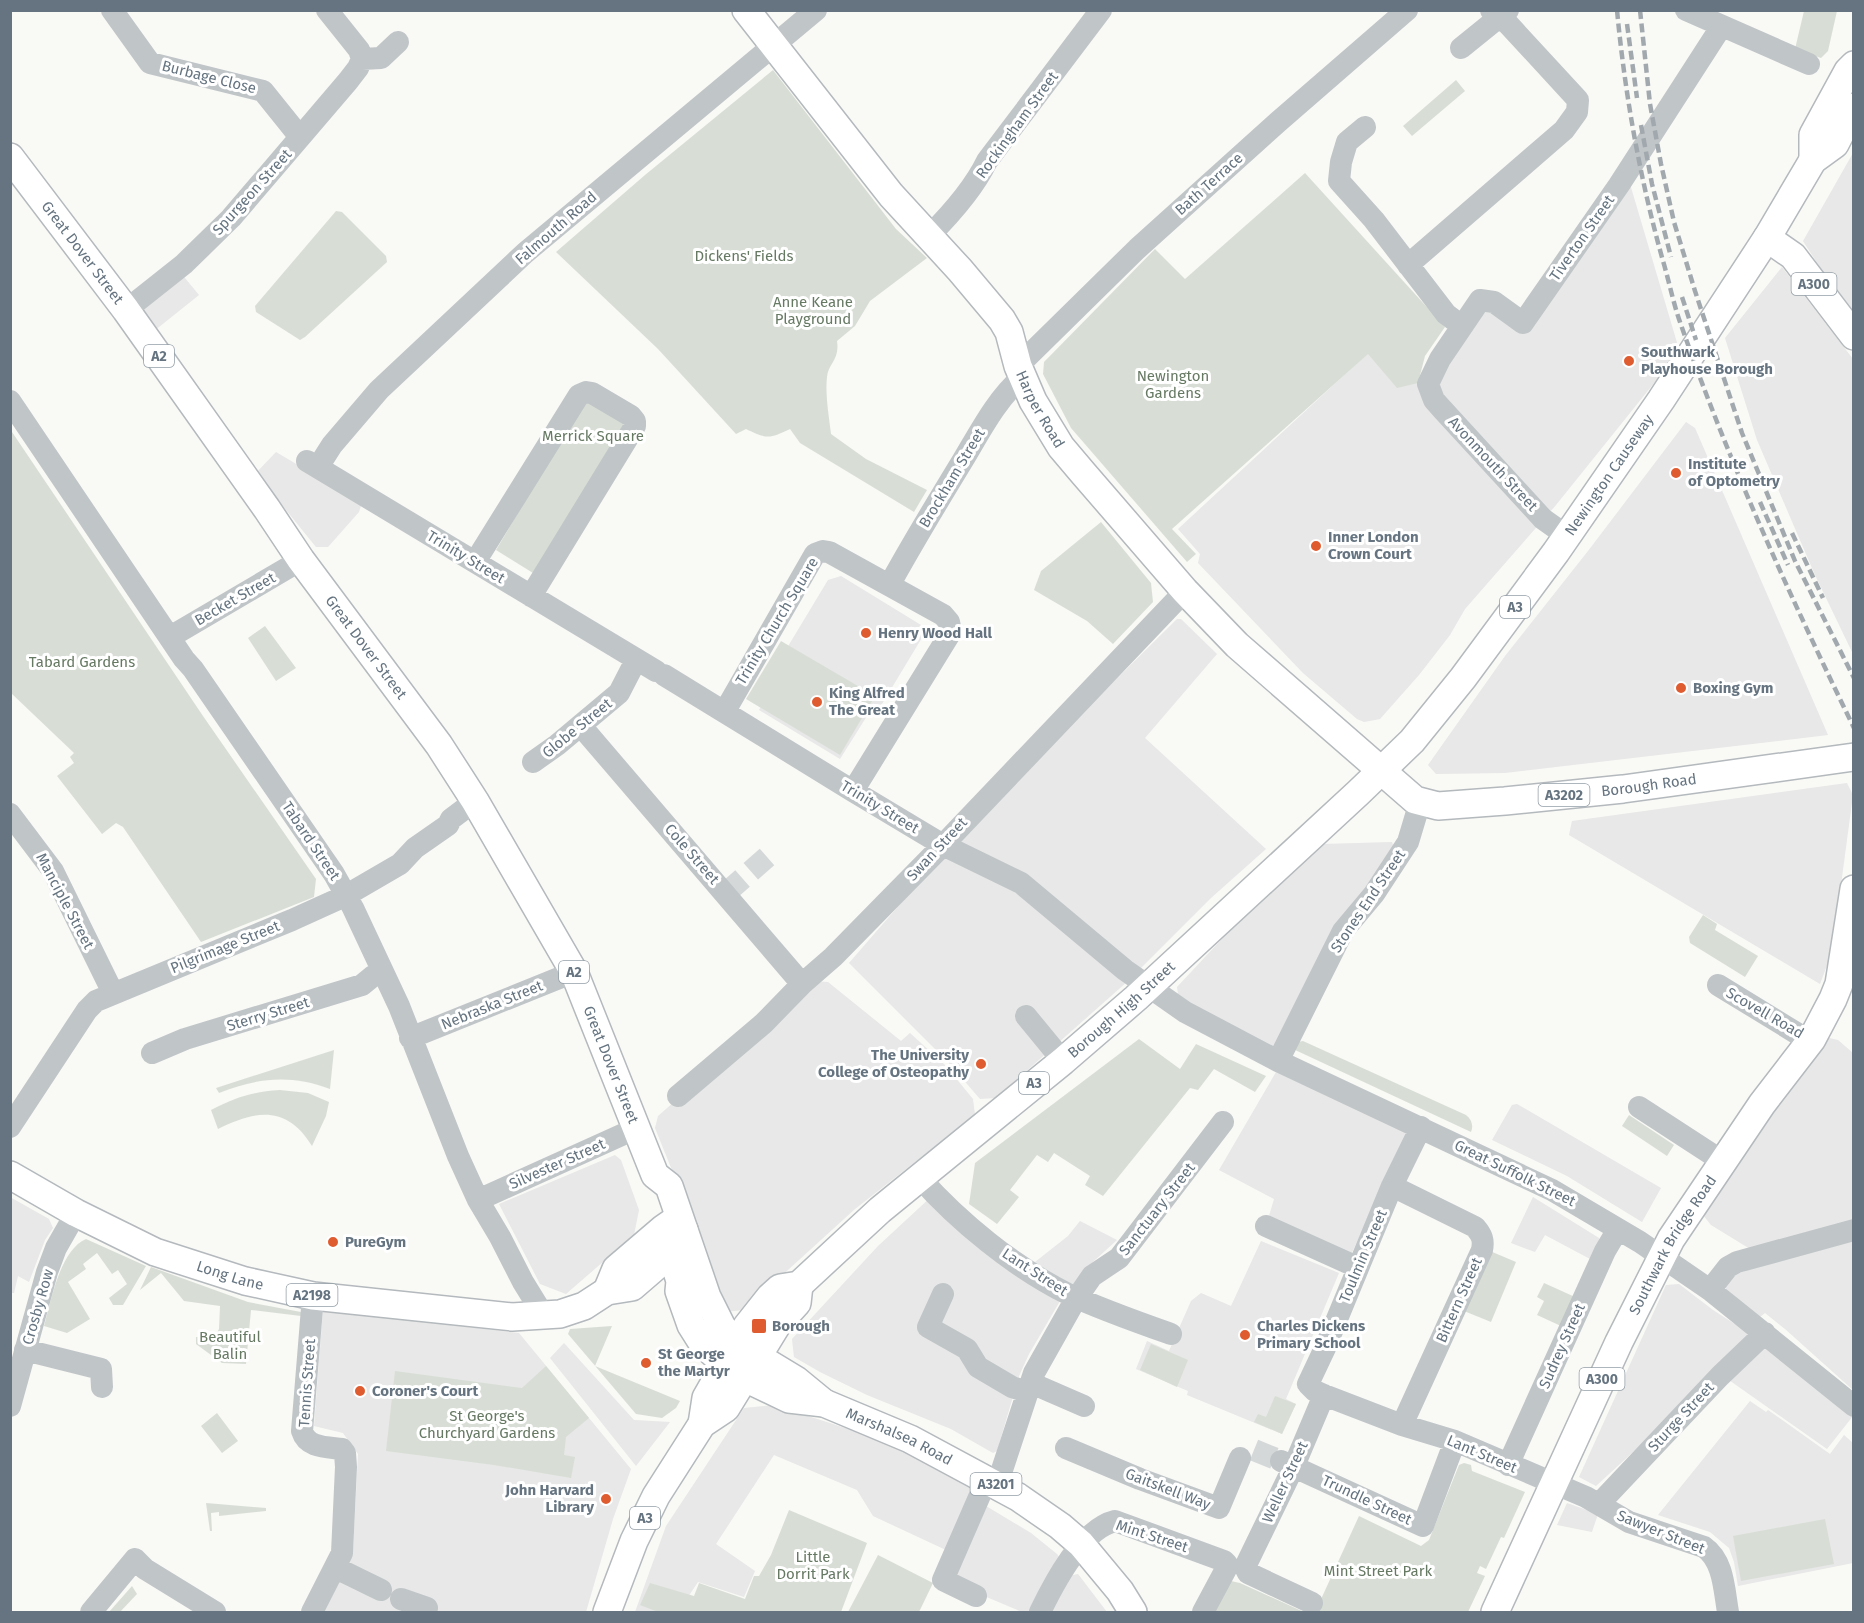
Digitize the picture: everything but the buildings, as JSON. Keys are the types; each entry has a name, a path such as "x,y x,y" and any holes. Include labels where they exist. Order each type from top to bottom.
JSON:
{"main road":[{"name":"Harper Road","path":"746,10 861,158 1002,321 1012,341 1020,372 1042,419 1062,447 1185,591 1238,645 1381,772"},
{"name":"Newington Causeway","path":"1813,160 1813,135 1848,71 1854,65"},
{"name":"Newington Causeway","path":"1381,772 1412,741 1453,691 1567,536 1661,400 1767,238 1813,160 1835,144 1854,107"},
{"name":"Great Dover Street","path":"10,157 126,310 301,560 439,745 475,801 574,972 655,1175 669,1186 680,1281 679,1291 696,1335 703,1344 741,1360"},
{"name":"A300","path":"1767,238 1793,256 1854,336"},
{"name":"Borough Road","path":"1420,802 1438,806 1623,789 1854,756"},
{"path":"1381,772 1420,802"},
{"name":"Borough High Street","path":"607,1612 634,1541 650,1507 702,1425 706,1398 741,1360 763,1305 780,1288 799,1285 880,1210 1063,1061 1148,987 1381,772"},
{"name":"Southwark Bridge Road","path":"1495,1612 1619,1342 1671,1239 1762,1104 1812,1039 1836,993 1854,889"},
{"name":"Long Lane","path":"10,1175 76,1213 155,1252 245,1281 313,1296 513,1317 560,1314 584,1306 607,1291 632,1287 649,1273 675,1231"},
{"name":"Great Dover Street","path":"675,1231 716,1317 741,1360"},
{"path":"607,1291 616,1269 675,1231"},
{"path":"649,1273 668,1280 679,1291"},
{"name":"Marshalsea Road","path":"741,1360 789,1399 824,1404 910,1439 992,1482 1051,1519 1081,1544 1120,1591 1133,1612"}],"street":[{"path":"327,10 359,50 362,59 381,58 398,42"},
{"name":"Falmouth Road","path":"312,464 332,445 379,390 525,253 816,10"},
{"name":"Rockingham Street","path":"929,236 974,183 987,161 1101,10"},
{"name":"Bath Terrace","path":"1020,372 1146,241 1407,10"},
{"path":"1686,10 1809,64"},
{"path":"1408,265 1564,130 1577,112 1578,100 1499,13 1461,48"},
{"name":"Burbage Close","path":"115,14 150,63 263,91 300,137"},
{"name":"Tiverton Street","path":"1428,384 1440,359 1480,300 1494,302 1523,323 1619,185 1721,27"},
{"name":"Spurgeon Street","path":"126,310 184,264 244,204 348,81 362,59"},
{"path":"1365,127 1347,142 1341,162 1339,182 1374,220 1446,315 1462,326"},
{"name":"Brockham Street","path":"890,584 995,406 1020,372"},
{"name":"Avonmouth Street","path":"1428,384 1434,400 1457,426 1543,519 1567,536"},
{"path":"475,562 579,395 586,392 592,393 631,416 635,421 635,426 531,596"},
{"name":"Tabard Street","path":"10,401 334,874 353,908 399,1006 410,1038 478,1200 523,1282 539,1308 547,1316"},
{"name":"Trinity Street","path":"312,464 636,660 725,711 852,791 943,844 1022,883 1148,987"},
{"name":"Trinity Church Square","path":"725,711 815,554 823,551 829,552 943,615 949,622 951,632 852,791"},
{"name":"Becket Street","path":"170,637 301,560"},
{"name":"Swan Street","path":"678,1096 764,1023 802,984 833,957 1185,591"},
{"name":"Globe Street","path":"533,762 581,726 618,693 636,660"},
{"name":"Cole Street","path":"581,726 802,984"},
{"name":"Pilgrimage Street","path":"10,1127 87,1010 101,997 292,920 345,896 400,864 415,848 448,825 451,819 475,801"},
{"name":"Stones End Street","path":"1278,1061 1343,931 1374,894 1408,842 1420,802"},
{"name":"Manciple Street","path":"10,814 53,871 112,993"},
{"name":"Sterry Street","path":"152,1053 184,1039 362,986 373,976 383,972"},
{"name":"Nebraska Street","path":"410,1038 574,972"},
{"name":"Scovell Road","path":"1718,986 1798,1034 1812,1039"},
{"name":"Great Suffolk Street","path":"1148,987 1185,1012 1278,1061 1552,1190 1618,1229 1710,1290 1854,1406"},
{"path":"1026,1016 1063,1061"},
{"path":"1639,1107 1722,1161"},
{"name":"Sanctuary Street","path":"976,1596 943,1580 992,1482 1042,1359 1077,1297 1099,1270 1119,1258 1223,1122"},
{"name":"Toulmin Street","path":"1317,1391 1308,1384 1392,1186 1421,1127"},
{"name":"Silvester Street","path":"478,1200 637,1128"},
{"name":"Lant Street","path":"919,1178 968,1224 1025,1269 1077,1297 1171,1335"},
{"name":"Bittern Street","path":"1392,1186 1475,1227 1481,1233 1483,1241 1482,1250 1402,1425"},
{"name":"Crosby Row","path":"10,1406 20,1357 46,1272 56,1248 76,1213"},
{"path":"1266,1226 1357,1268"},
{"name":"Sudrey Street","path":"1508,1465 1605,1251 1618,1229"},
{"path":"1710,1290 1728,1268 1737,1262 1854,1230"},
{"path":"943,1294 928,1327 967,1349 978,1367 1012,1387 1047,1389 1084,1406"},
{"name":"Tennis Street","path":"312,1612 342,1553 345,1453 342,1449 315,1445 304,1438 313,1296"},
{"name":"Sturge Street","path":"1599,1504 1720,1376 1765,1333"},
{"path":"20,1357 101,1369 102,1387"},
{"name":"Lant Street","path":"1317,1391 1402,1425 1455,1441 1554,1484"},
{"name":"Weller Street","path":"1203,1612 1226,1569 1236,1565 1287,1463 1317,1391"},
{"name":"Trundle Street","path":"1287,1463 1423,1526 1455,1441"},
{"name":"Gaitskell Way","path":"1066,1448 1140,1479 1219,1508 1240,1458"},
{"name":"Sawyer Street","path":"1554,1484 1599,1504 1629,1522 1704,1547 1712,1552 1718,1561 1728,1612"},
{"name":"Mint Street","path":"1081,1544 1106,1523 1115,1521 1236,1565 1312,1603"},
{"path":"1045,1611 1073,1554 1081,1544"},
{"path":"91,1612 135,1559 145,1569 215,1612"},
{"path":"336,1568 427,1608"}],"shaded area":[{"path":"1853,153 1853,319 1803,241"},
{"path":"1630,184 1678,346 1675,357 1556,505 1465,609 1450,635 1419,675 1380,719 1364,722 1357,719 1303,673 1198,563 1200,554 1178,529 1368,353 1418,383 1479,310 1492,308 1517,325"},
{"path":"1782,267 1853,359 1853,654 1815,575 1757,440 1725,338"},
{"path":"180,272 199,295 154,331 138,307"},
{"path":"1686,422 1695,428 1828,735 1505,773 1436,774 1428,765 1505,656"},
{"path":"276,452 362,503 359,512 328,547 316,547 256,473"},
{"path":"841,576 921,625 923,636 882,704 872,708 840,759 759,710 790,659 787,648 828,580"},
{"path":"1177,619 1181,619 1217,654 1145,738 1266,849 1211,898 1128,981 996,1098 980,1099 948,1062 849,963 967,827"},
{"path":"1847,783 1853,795 1832,952 1820,984 1569,835 1572,821"},
{"path":"1392,842 1396,854 1284,1042 1271,1047 1202,1011 1178,994 1177,987 1249,910 1323,844"},
{"path":"812,981 828,982 901,1041 910,1033 945,1065 973,1099 975,1115 855,1209 744,1310 724,1312 655,1128 658,1116"},
{"path":"1825,1037 1838,1040 1853,1053 1853,1225 1755,1252 1711,1225 1699,1210"},
{"path":"1276,1072 1408,1133 1348,1261 1267,1223 1274,1199 1219,1170"},
{"path":"1517,1104 1661,1188 1642,1222 1567,1176 1492,1140 1512,1105"},
{"path":"615,1155 621,1160 639,1210 634,1235 566,1294 540,1284 499,1204"},
{"path":"932,1196 1035,1262 1068,1236 1080,1221 1117,1240 1084,1270 1060,1301 1029,1354 1019,1376 997,1451 993,1453 951,1429 867,1395 794,1357 792,1339 878,1246"},
{"path":"10,1197 49,1219 53,1228 45,1240 29,1282 18,1276 14,1293 10,1293"},
{"path":"1533,1197 1599,1238 1600,1243 1592,1260 1545,1235 1535,1252 1511,1243"},
{"path":"1853,1238 1853,1390 1765,1313 1757,1317 1723,1286 1733,1272"},
{"name":"Charles Dickens Primary School","path":"1261,1241 1339,1273 1286,1399 1296,1404 1282,1434 1187,1395 1188,1391 1136,1369 1147,1341 1169,1351 1191,1301 1201,1293 1231,1306"},
{"path":"1679,1284 1713,1310 1752,1335 1853,1416 1827,1449 1719,1373 1596,1486 1579,1477 1666,1285"},
{"path":"323,1310 519,1333 631,1469 613,1519 586,1612 317,1612 353,1551 358,1454 343,1433 314,1426"},
{"path":"564,1343 634,1420 670,1422 636,1466 550,1358"},
{"path":"1750,1401 1766,1412 1768,1410 1830,1454 1844,1435 1853,1443 1853,1563 1738,1586 1729,1548 1710,1532 1658,1515"},
{"path":"774,1405 898,1445 970,1476 986,1506 1031,1533 1057,1554 1073,1575 1078,1574 1107,1612 1022,1612 951,1582 961,1557 873,1516 857,1490 774,1455 716,1544 755,1571 744,1597 698,1582 678,1612 635,1612 666,1526 744,1408"},
{"path":"1567,1503 1598,1514 1592,1532 1557,1525"}],"green space":[{"path":"1804,11 1837,11 1828,51 1821,58 1795,49"},
{"name":"Dickens' Fields","path":"773,70 896,229 927,258 870,301 855,326 837,341 837,353 828,373 827,384 831,434 866,459 927,490 914,512 800,443 790,429 768,436 746,429 736,434 658,349 556,252 645,175"},
{"path":"1456,80 1465,91 1412,136 1403,126"},
{"name":"Newington Gardens","path":"1305,173 1445,327 1425,356 1418,383 1397,388 1368,354 1172,529 1196,554 1187,562 1071,428 1043,374 1044,362 1155,249 1185,279"},
{"path":"336,211 342,212 386,256 387,262 300,340 256,312 255,306"},
{"name":"Merrick Square","path":"585,400 627,419 533,573 496,550"},
{"name":"Tabard Gardens","path":"10,429 316,879 314,897 201,942 123,827 116,823 102,834 57,776 74,763 70,757 74,753 11,693"},
{"path":"1101,522 1151,583 1153,602 1113,644 1087,621 1034,590 1041,571"},
{"path":"265,626 296,668 276,681 248,638"},
{"path":"781,641 875,696 840,755 746,699"},
{"path":"1703,915 1717,924 1715,930 1758,956 1745,977 1690,943 1689,937"},
{"path":"1139,1039 1180,1069 1196,1044 1266,1076 1255,1092 1214,1069 1198,1090 1190,1088 1103,1196 1085,1185 1090,1176 1054,1153 1048,1162 1037,1155 1010,1190 1019,1197 997,1224 969,1204 975,1163"},
{"path":"1303,1041 1466,1115 1472,1122 1471,1132 1293,1049 1298,1042"},
{"path":"334,1050 330,1089 301,1081 287,1080 260,1081 219,1093 216,1088"},
{"path":"280,1090 308,1093 329,1102 326,1116 312,1146 292,1123 270,1115 245,1118 218,1129 211,1110 244,1096"},
{"path":"1629,1115 1674,1145 1667,1156 1622,1126"},
{"path":"86,1239 146,1266 123,1305 113,1305 109,1298 127,1284 118,1270 112,1274 97,1253 83,1264 86,1269 68,1282 90,1319 67,1333 44,1326 63,1265 69,1254"},
{"path":"1490,1251 1516,1262 1491,1322 1464,1311"},
{"name":"Beautiful Balin","path":"151,1267 248,1302 301,1312 301,1316 251,1310 246,1364 222,1363 196,1344 196,1337 214,1338 219,1329 220,1306 184,1301 161,1273 140,1290"},
{"path":"1544,1283 1575,1297 1561,1326 1537,1315 1544,1301 1537,1297"},
{"path":"612,1326 595,1366 568,1334 570,1329"},
{"path":"1151,1344 1188,1360 1177,1387 1140,1370"},
{"name":"St George's Churchyard Gardens","path":"546,1366 589,1418 566,1437 564,1455 575,1457 571,1478 386,1451 395,1371 522,1388"},
{"path":"595,1366 680,1401 676,1408 662,1418 636,1414"},
{"path":"1275,1396 1296,1404 1282,1434 1254,1422 1258,1414 1266,1417"},
{"path":"217,1413 238,1441 222,1453 201,1426"},
{"name":"Mint Street Park","path":"1464,1463 1471,1465 1472,1471 1525,1492 1504,1538 1501,1537 1486,1569 1480,1566 1477,1573 1485,1576 1468,1612 1307,1612 1322,1597 1359,1516 1421,1546 1429,1540 1459,1465"},
{"path":"206,1503 266,1508 266,1511 219,1516 219,1512 211,1513 212,1531 210,1531"},
{"name":"Little Dorrit Park","path":"789,1510 867,1543 841,1612 658,1612 640,1605 650,1583 694,1596 699,1583 745,1599 754,1576 759,1576 771,1555"},
{"path":"1825,1519 1834,1564 1741,1581 1733,1536"},
{"path":"878,1555 933,1583 919,1612 848,1612"},
{"name":"Mint Street Park","path":"1231,1581 1240,1583 1304,1612 1212,1612"},
{"path":"132,1586 137,1594 120,1612 109,1612"}],"tunnel":[{"path":"726,893 767,857"},
{"path":"1254,1450 1281,1461"}],"railway":[{"path":"1617,10 1624,74 1640,168 1678,314 1739,477 1783,578 1854,728"},
{"path":"1640,10 1650,104 1661,164 1674,222 1695,291 1742,433 1795,561 1854,678"},
{"path":"1627,24 1637,98"},
{"path":"1641,125 1652,184 1671,257"},
{"path":"1682,297 1696,340"},
{"path":"1760,502 1788,565"},
{"path":"1792,533 1823,598"}],"place":[{"name":"Southwark Playhouse Borough","path":"1629,361"},
{"name":"Institute of Optometry","path":"1676,473"},
{"name":"Inner London Crown Court","path":"1316,546"},
{"name":"Henry Wood Hall","path":"866,633"},
{"name":"Boxing Gym","path":"1681,688"},
{"name":"King Alfred The Great","path":"817,702"},
{"name":"The University College of Osteopathy","path":"981,1064"},
{"name":"PureGym","path":"333,1242"},
{"name":"Borough","path":"759,1326"},
{"name":"Charles Dickens Primary School","path":"1245,1335"},
{"name":"St George the Martyr","path":"646,1363"},
{"name":"Coroner's Court","path":"360,1391"},
{"name":"John Harvard Library","path":"606,1499"}],"park label":[{"name":"Anne Keane Playground","path":"813,310"}]}
